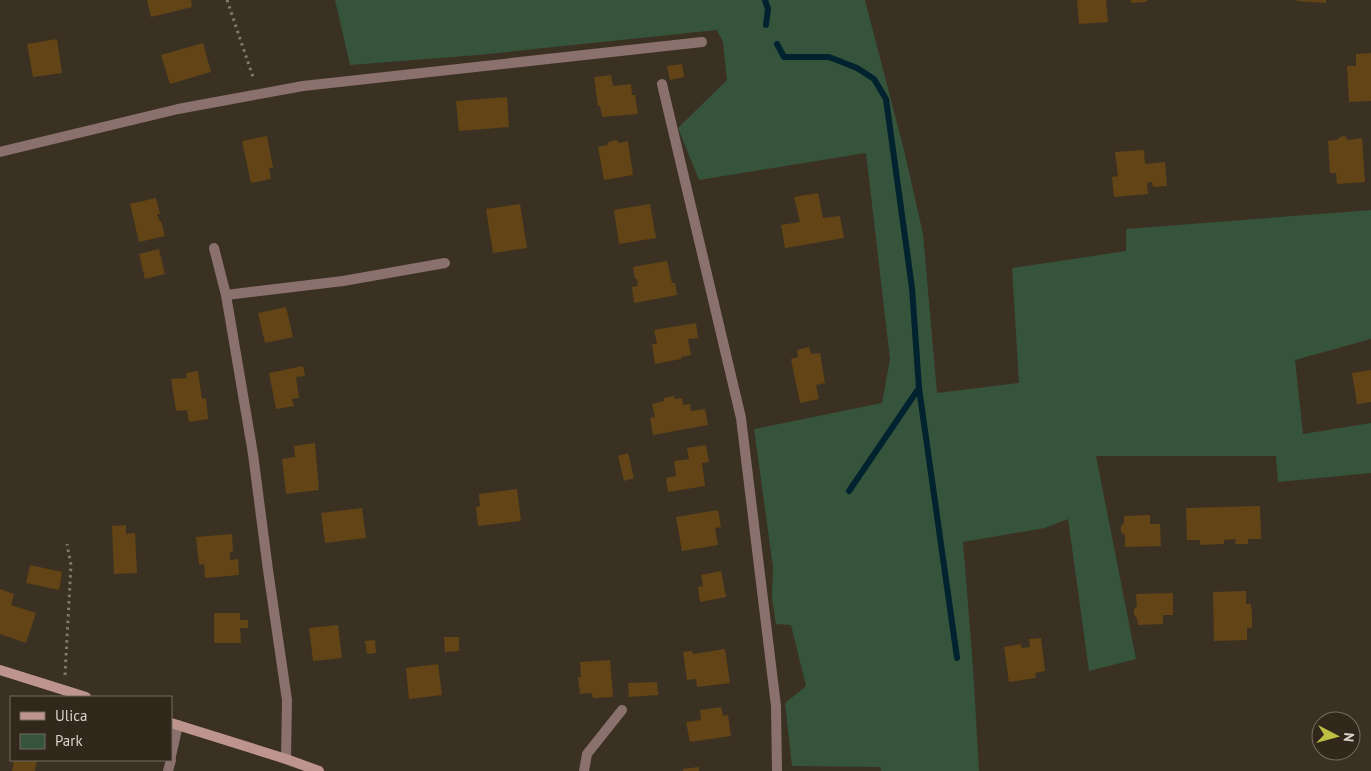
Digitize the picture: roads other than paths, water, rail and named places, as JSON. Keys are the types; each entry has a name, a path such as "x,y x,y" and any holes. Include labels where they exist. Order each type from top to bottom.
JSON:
{"main road":[{"path":"0,670 82,696"},
{"path":"174,724 286,758 319,771"}],"street":[{"path":"0,152 178,109 303,86 702,42"},
{"path":"662,84 741,418 776,706 777,771"},
{"path":"214,248 226,295 253,454 287,700 286,758"},
{"path":"226,295 343,280 445,263"},
{"path":"584,771 587,754 622,710"},
{"path":"172,747 174,724"}],"waterway":[{"path":"765,0 768,9 766,25"},
{"path":"777,44 784,57 829,57 857,68 874,79 886,99 912,288 919,388 957,658"},
{"path":"849,491 919,388"}]}
